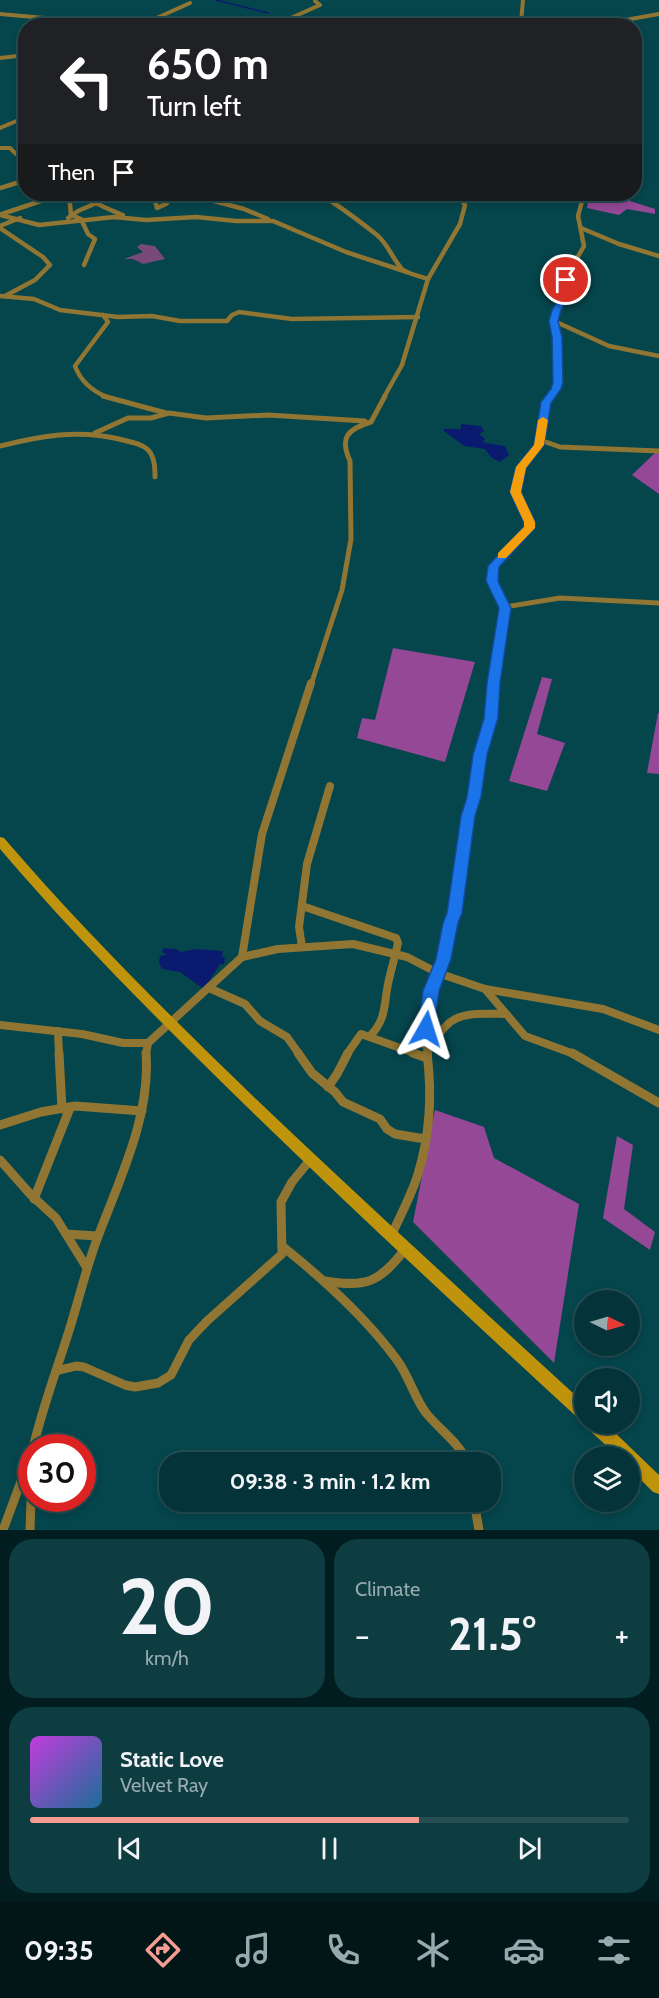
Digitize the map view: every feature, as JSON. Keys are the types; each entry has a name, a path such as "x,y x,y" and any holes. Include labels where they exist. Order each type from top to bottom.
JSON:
{"street":[{"path":"522,18 524,0"},
{"path":"288,18 320,5 315,1"},
{"path":"157,18 190,3"},
{"path":"0,14 45,18"},
{"path":"642,18 659,14"},
{"path":"0,58 18,56"},
{"path":"0,128 18,120"},
{"path":"0,148 10,148 18,154"},
{"path":"0,188 18,183"},
{"path":"0,215 41,201"},
{"path":"70,201 71,215"},
{"path":"93,201 102,208 128,217"},
{"path":"64,222 71,215 102,201"},
{"path":"156,201 158,208 168,201"},
{"path":"214,201 285,224 346,252 428,279"},
{"path":"332,201 352,213 359,223 389,247 397,263 407,272"},
{"path":"242,957 262,834 342,591 351,539 352,517 350,461 345,450 346,441 354,427 371,422 402,365 428,279 461,219 465,205 462,201"},
{"path":"392,1234 418,1174 425,1139 431,1087 426,1046 429,1001 455,913 468,816 474,797 480,755 491,718 493,683 505,608 492,581 493,566 530,528 516,492 521,467 531,458 531,453 535,451 540,440 546,402 556,389 558,382 557,337 554,321 557,310 569,290 566,280 568,273 585,246 578,212 582,201"},
{"path":"0,215 20,218 39,225 81,219 128,217 152,220 196,217 236,221 273,221"},
{"path":"71,215 81,219 88,234 95,239 84,265"},
{"path":"0,227 25,216"},
{"path":"0,227 7,230 22,244 39,252 50,265 35,280 1,297"},
{"path":"581,228 619,244 659,256"},
{"path":"1,297 33,299 60,310 102,315 211,321 227,321 236,313 245,312 292,319 418,317"},
{"path":"102,315 108,322 104,330 88,346 75,366 80,381 91,390 168,413 206,418 268,415 371,422"},
{"path":"554,321 609,346 659,357"},
{"path":"95,433 128,418 151,418 168,413"},
{"path":"0,446 49,437 95,433 137,442 148,449 155,463 155,477"},
{"path":"540,440 560,447 659,451"},
{"path":"505,608 560,598 659,603"},
{"path":"302,947 302,906 308,874 307,864 330,786"},
{"path":"0,841 38,887 169,1022 310,1160 574,1405"},
{"path":"302,906 393,936 398,941 388,987 387,1012 382,1024 370,1036"},
{"path":"37,1434 97,1236 142,1111 148,1077 146,1051 148,1043 242,957 302,947 353,944 396,954 424,964 438,973 485,989 603,1009 659,1030"},
{"path":"209,988 244,1004 260,1021 287,1037 312,1073 339,1095 343,1102 380,1119 389,1131 425,1139"},
{"path":"485,989 525,1036 570,1052 659,1103"},
{"path":"426,1046 439,1037 447,1025 457,1018 478,1014 504,1014"},
{"path":"0,1025 58,1031 123,1044 148,1043"},
{"path":"34,1199 66,1109 58,1031"},
{"path":"328,1087 343,1065 357,1037 361,1034 427,1058"},
{"path":"0,1125 38,1113 80,1106 124,1113 142,1111"},
{"path":"0,1160 34,1199 56,1218 87,1268"},
{"path":"56,1371 76,1366 84,1367 135,1387 158,1383 171,1375 189,1340 207,1321 281,1256 281,1202 292,1182 310,1160"},
{"path":"66,1234 97,1236"},
{"path":"282,1246 325,1281 395,1357 408,1375 425,1411 463,1452"},
{"path":"325,1281 362,1286 391,1268 406,1247"},
{"path":"605,1434 617,1446"},
{"path":"640,1467 659,1485"},
{"path":"3,1530 18,1490"},
{"path":"30,1530 31,1512"},
{"path":"476,1512 479,1530"}],"shaded area":[{"path":"588,201 630,201 655,209 655,214 627,209 619,215 587,208"},
{"path":"141,244 155,246 165,259 143,264 133,259 124,259 143,252 137,247"},
{"path":"461,424 481,426 484,431 479,434 485,439 483,441 505,446 509,455 500,462 492,458 485,449 464,446 444,431 444,429 461,429"},
{"path":"659,449 659,494 632,475"},
{"path":"393,648 475,662 445,762 357,738 362,718 375,720"},
{"path":"542,677 552,679 537,734 565,743 547,791 509,781"},
{"path":"659,713 659,774 647,773"},
{"path":"163,948 176,949 181,952 195,949 223,951 224,964 220,964 204,989 180,972 162,969 159,963 160,956 167,955 162,952"},
{"path":"435,1110 484,1127 494,1158 579,1204 554,1363 413,1222"},
{"path":"617,1136 633,1145 624,1209 655,1232 650,1250 603,1218"}],"waterway":[{"path":"216,0 268,13"}],"slow traffic":[{"path":"502,556 530,528 516,492 521,467 531,458 531,453 539,445 543,420"}],"route":[{"path":"426,1029 431,991 443,959 450,923 455,913 468,816 474,797 478,763 491,718 493,683 505,608 492,581 493,566 530,528 516,492 521,467 531,458 531,453 539,445 546,402 556,389 558,382 557,337 554,321 557,310 569,290 566,280"}]}
